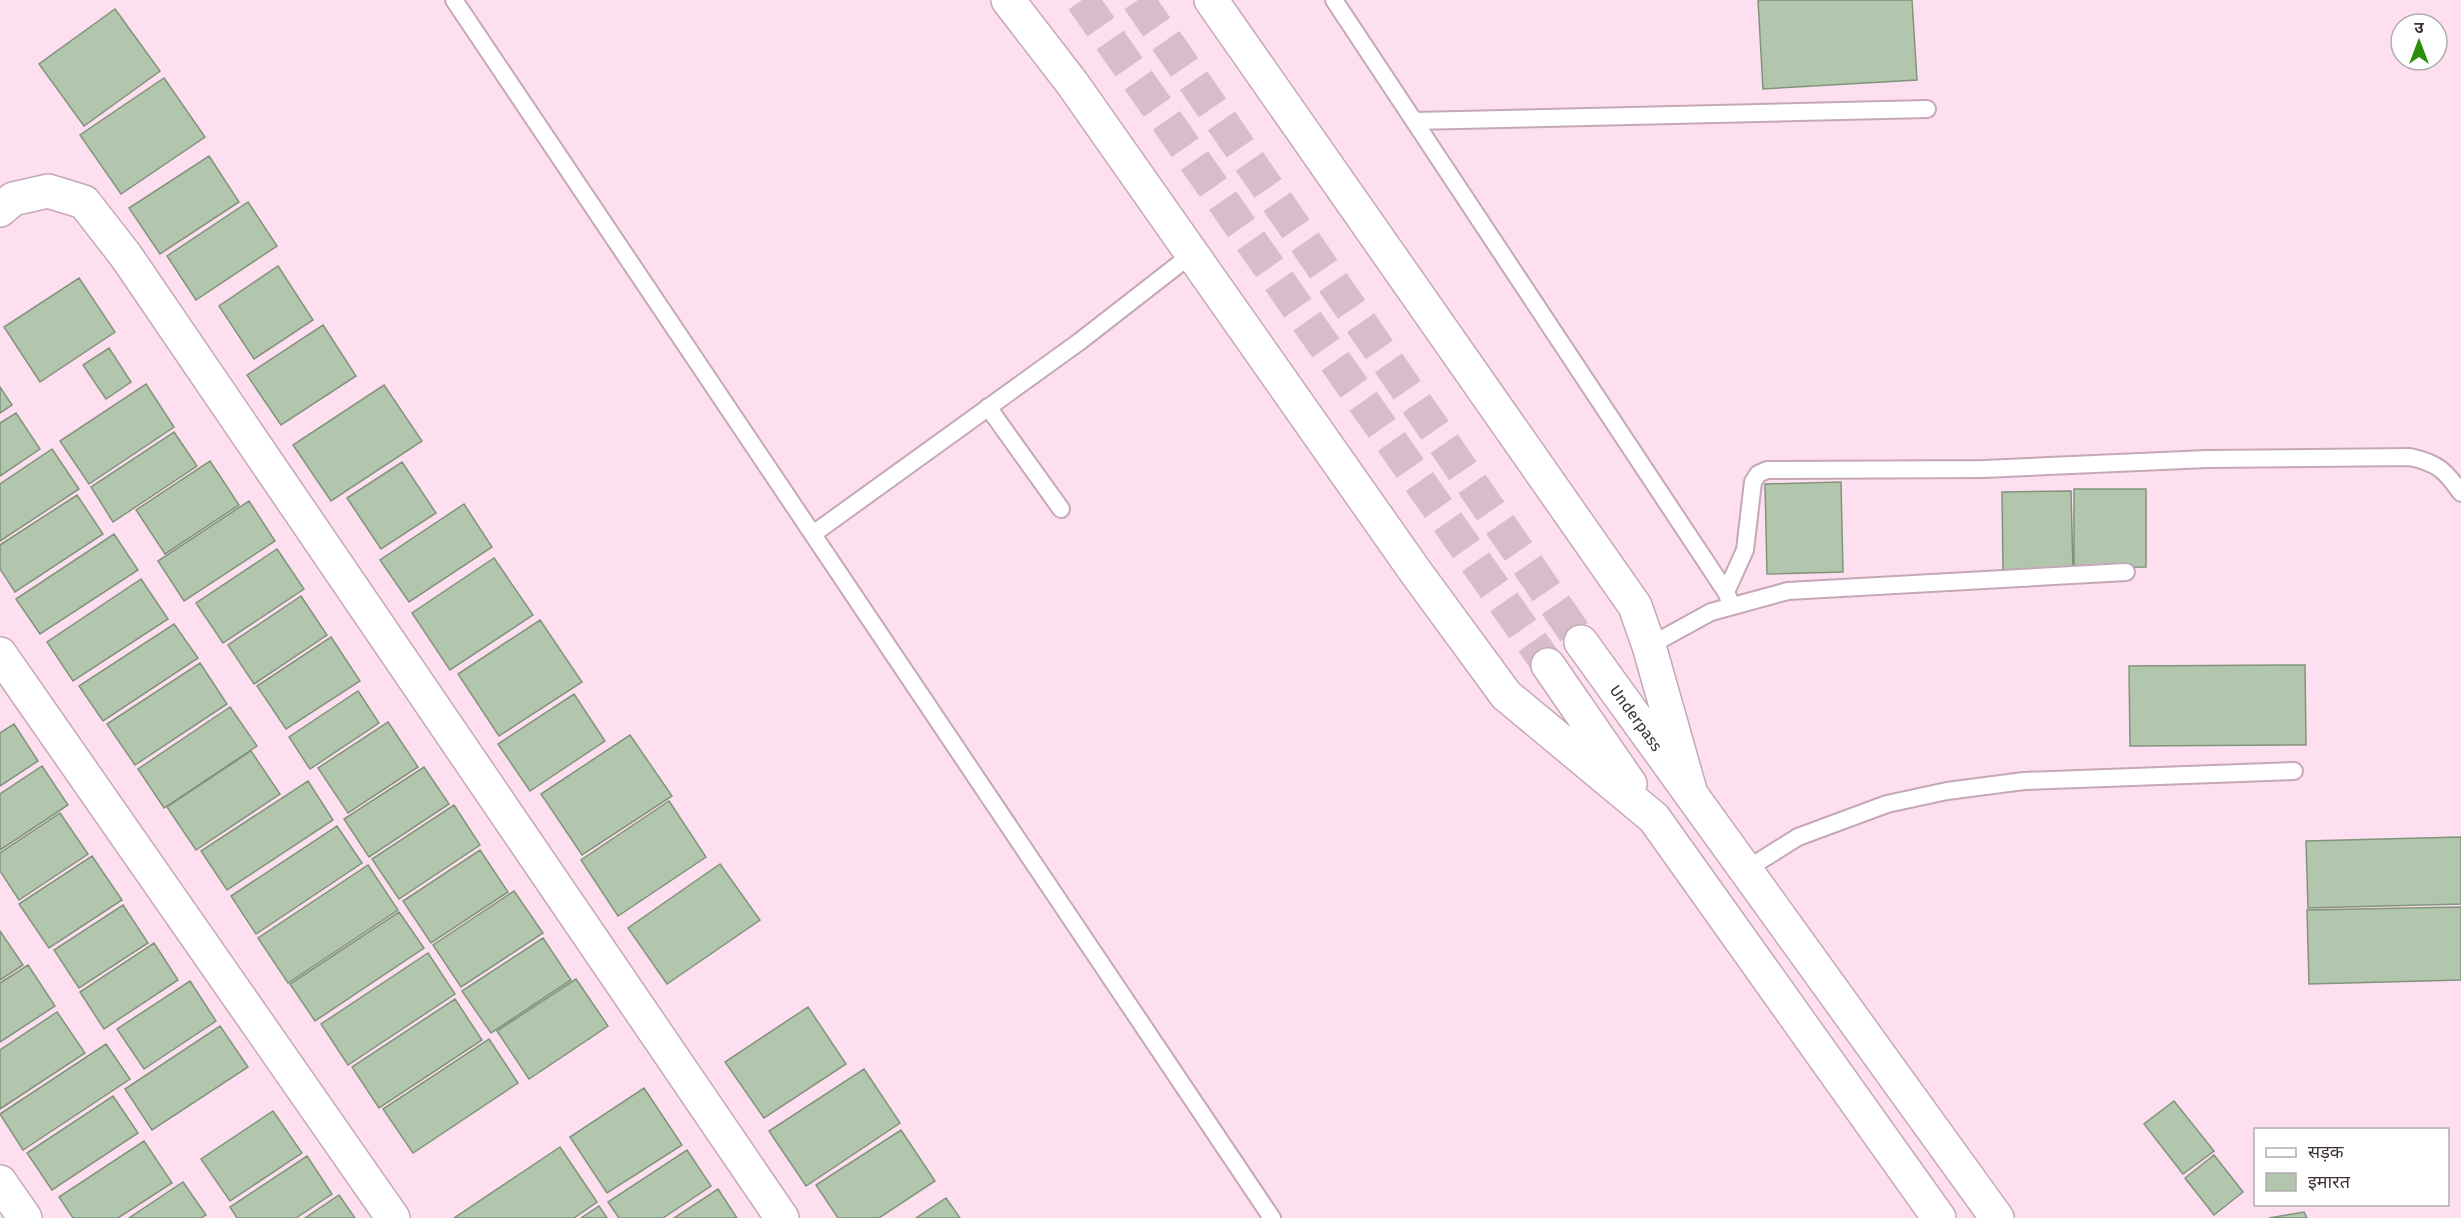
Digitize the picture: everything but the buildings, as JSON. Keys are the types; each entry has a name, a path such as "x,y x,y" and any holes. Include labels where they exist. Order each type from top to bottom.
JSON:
{"main road":[{"path":"1008,0 1072,83 1415,571 1506,695 1654,818"},
{"path":"1211,0 1635,606 1649,646 1690,794"},
{"path":"0,210 13,199 48,191 84,202 119,247 782,1218"},
{"name":"Underpass","path":"1581,642 1997,1218"},
{"path":"0,654 393,1218"},
{"path":"1548,665 1939,1218"},
{"path":"0,1182 25,1218"}],"lane":[{"path":"454,0 1272,1218"},
{"path":"1334,0 1729,599"},
{"path":"1414,121 1927,109"},
{"path":"813,534 1079,342 1192,254"},
{"path":"988,407 1061,509"},
{"path":"1729,599 1745,550 1753,482 1758,474 1767,470 1984,469 2207,459 2410,457 2432,462 2449,476 2461,493"},
{"path":"1649,646 1711,612 1729,599 1788,591 2126,572"},
{"path":"1747,869 1798,837 1887,804 1947,791 2024,781 2294,771"}],"tunnel":[{"path":"1082,0 1548,665"},
{"path":"1138,0 1581,642"}]}
